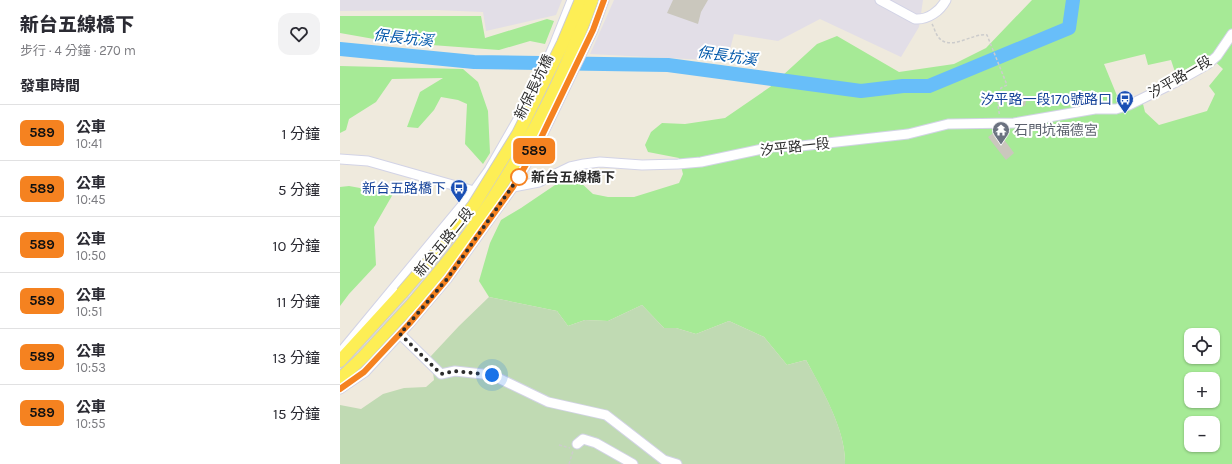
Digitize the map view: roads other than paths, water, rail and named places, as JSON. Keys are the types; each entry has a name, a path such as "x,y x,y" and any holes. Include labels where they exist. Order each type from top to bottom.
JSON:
{"main road":[{"name":"新台五路二段","path":"340,361 433,257 474,205 518,134 563,43 581,0"},
{"name":"新台五路二段","path":"340,379 363,357 413,303 469,233 518,157 547,104 580,32 592,0"}],"street":[{"name":"新保長坑橋","path":"340,353 474,191 489,170 529,102 572,0"},
{"name":"新保長坑橋","path":"340,389 364,372 400,334 447,279 513,187 538,144 586,45 604,0"},
{"path":"880,0 915,19 922,20 937,12 946,0"},
{"name":"汐平路一段","path":"340,159 368,161 474,191 513,187 540,182 570,167 584,164 600,162 642,165 701,162 772,147 801,146 908,134 948,124 1003,124 1095,109 1116,109 1129,105 1176,82 1208,64 1217,56 1232,34"},
{"path":"400,334 441,374 455,371 492,375 548,402 606,415 647,448 671,463"},
{"path":"575,446 583,439 596,443 633,464"}],"waterway":[{"name":"保長坑溪","path":"340,49 474,62 668,65 861,91 903,86 929,86 1069,28 1073,0"}],"place":[{"name":"汐平路一段170號路口","path":"1125,114"},
{"name":"石門坑福德宮","path":"1001,145"},
{"name":"新台五線橋下","path":"519,177"},
{"name":"新台五路橋下","path":"459,203"}]}
